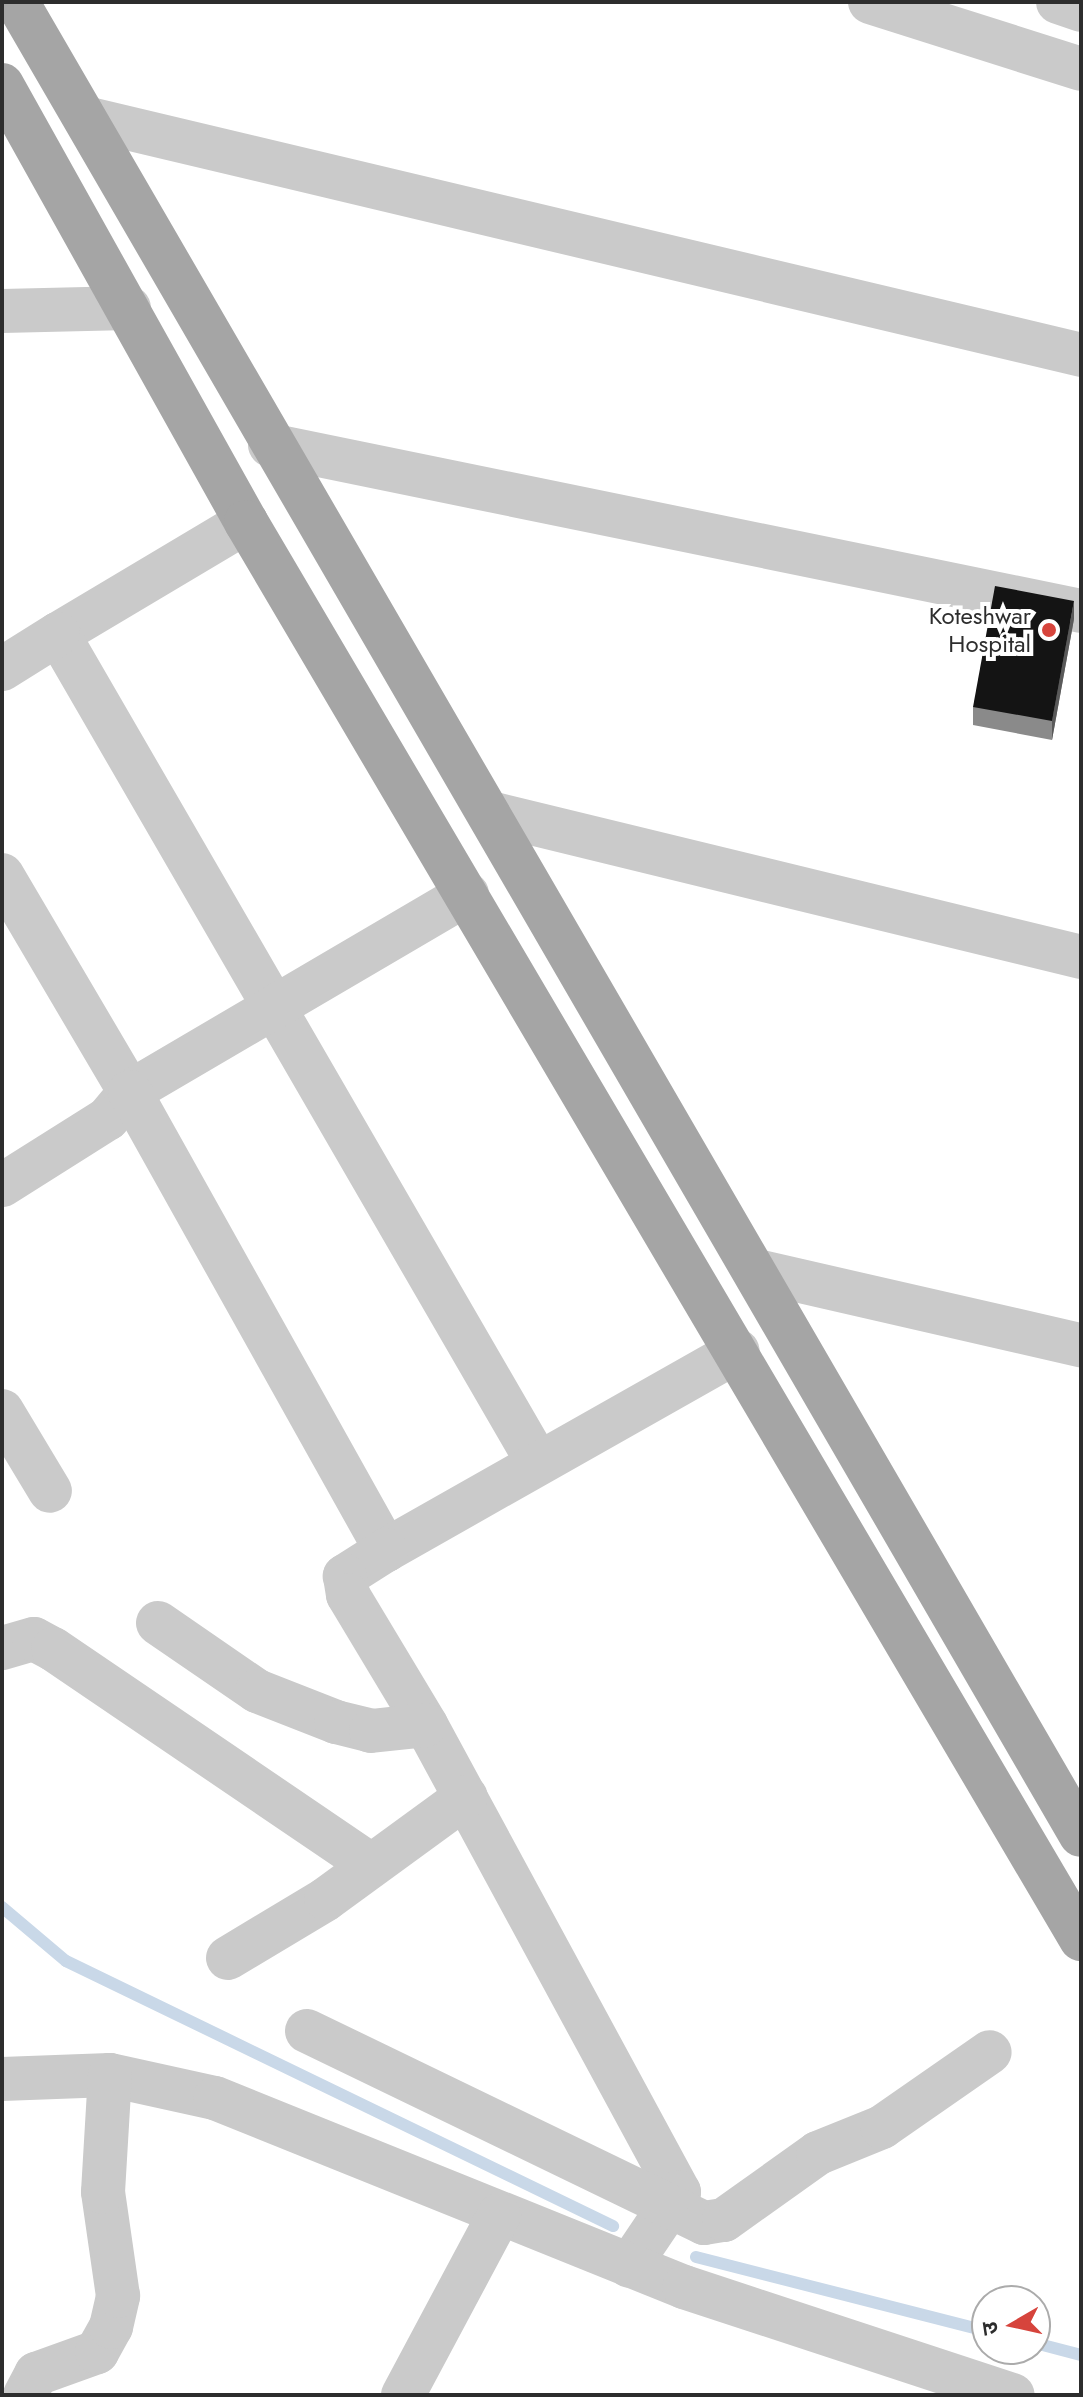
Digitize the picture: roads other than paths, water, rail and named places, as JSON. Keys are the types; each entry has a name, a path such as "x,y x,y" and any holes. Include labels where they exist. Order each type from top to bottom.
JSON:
{"main road":[{"path":"17,2 270,445 761,1272 1081,1835"},
{"path":"2,85 246,522 738,1351 1081,1939"}],"street":[{"path":"870,2 1081,69"},
{"path":"1058,2 1081,10"},
{"path":"85,118 1081,355"},
{"path":"2,311 129,308"},
{"path":"270,445 1081,611"},
{"path":"2,669 246,522"},
{"path":"58,634 278,1006 538,1463"},
{"path":"490,813 1081,957"},
{"path":"2,875 130,1092 386,1550"},
{"path":"2,1185 107,1119 130,1092 467,894"},
{"path":"761,1272 1081,1345"},
{"path":"629,2266 671,2211 679,2192 666,2160 426,1725 348,1595 345,1576 738,1351"},
{"path":"2,1411 50,1491"},
{"path":"158,1623 257,1691 336,1722 371,1731 426,1725"},
{"path":"5,1638 34,1639 53,1649 368,1863"},
{"path":"228,1958 326,1899 368,1863 466,1797"},
{"path":"307,2031 583,2159 671,2211 704,2223 724,2220 782,2173 882,2127 990,2052"},
{"path":"21,2381 97,2352 111,2327 118,2296 103,2192 110,2075"},
{"path":"2,2079 110,2075 215,2098 629,2266 1013,2395"},
{"path":"403,2395 499,2215"}],"waterway":[{"path":"2,1907 66,1961 613,2226"},
{"path":"696,2257 971,2327"},
{"path":"1051,2347 1081,2355"}],"place":[{"name":"Koteshwar Hospital","path":"1049,630"}]}
